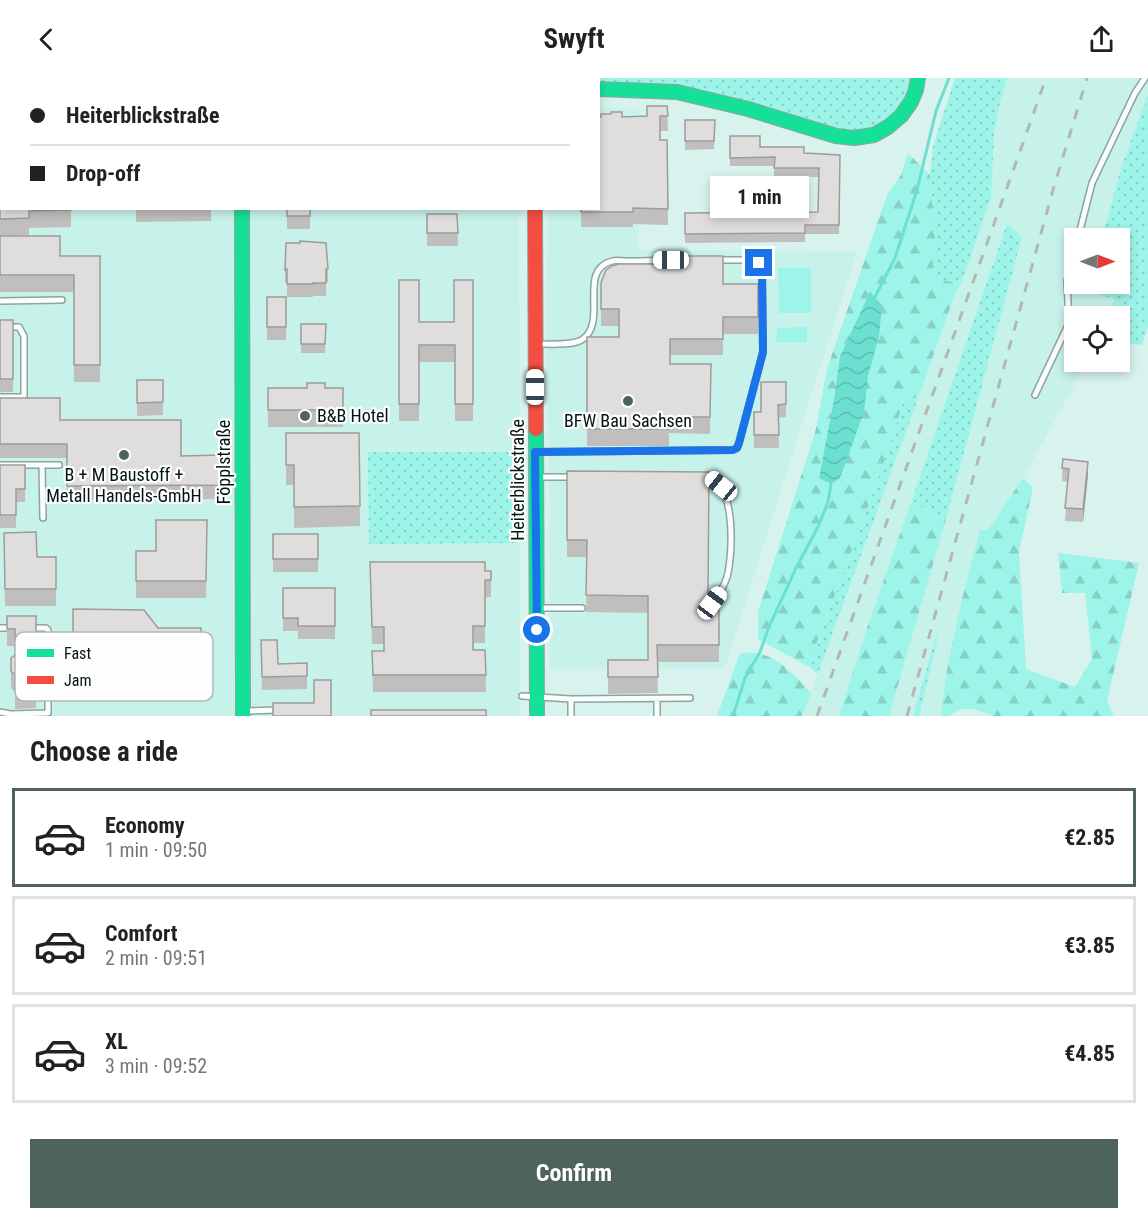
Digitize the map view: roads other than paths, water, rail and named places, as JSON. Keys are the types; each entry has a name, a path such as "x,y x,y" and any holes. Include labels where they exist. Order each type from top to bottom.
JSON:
{"street":[{"path":"600,89 677,92 836,136 854,138 874,135 888,128 902,116 916,90 918,78"},
{"name":"Föpplstraße","path":"242,210 243,713"},
{"name":"Heiterblickstraße","path":"535,210 537,716"}],"lane":[{"path":"1081,228 1092,183 1135,93 1145,78"},
{"path":"535,344 575,342 590,331 594,321 593,288 596,275 602,266 612,261 671,260"},
{"path":"535,452 733,450 737,448 763,352 762,270 755,260 713,260"},
{"path":"1035,395 1070,323 1068,294"},
{"path":"0,301 62,300"},
{"path":"0,327 19,327 24,336 24,397 0,398"},
{"path":"0,465 59,465"},
{"path":"42,465 43,518"},
{"path":"536,477 585,477"},
{"path":"699,478 711,478 721,486 726,498 731,531 728,574 722,590 712,603"},
{"path":"536,608 582,608"},
{"path":"0,628 46,628 48,632"},
{"path":"522,696 571,699 690,698"},
{"path":"571,699 571,716"},
{"path":"657,699 657,716"},
{"path":"0,712 48,713 48,701"},
{"path":"243,713 285,710"}],"water":[{"path":"870,292 882,305 879,337 868,376 864,412 840,478 831,484 819,478 840,356"}],"waterway":[{"path":"875,297 895,258 917,190 936,111 949,78"},
{"path":"733,716 745,678 760,652 796,568 818,527 828,502 831,484"}],"railway":[{"path":"817,716 1046,78"},
{"path":"907,716 1055,183 1087,78"}],"place":[{"name":"BFW Bau Sachsen","path":"628,401"},
{"name":"B&B Hotel","path":"305,416"},
{"name":"B + M Baustoff + Metall Handels-GmbH","path":"124,455"}]}
